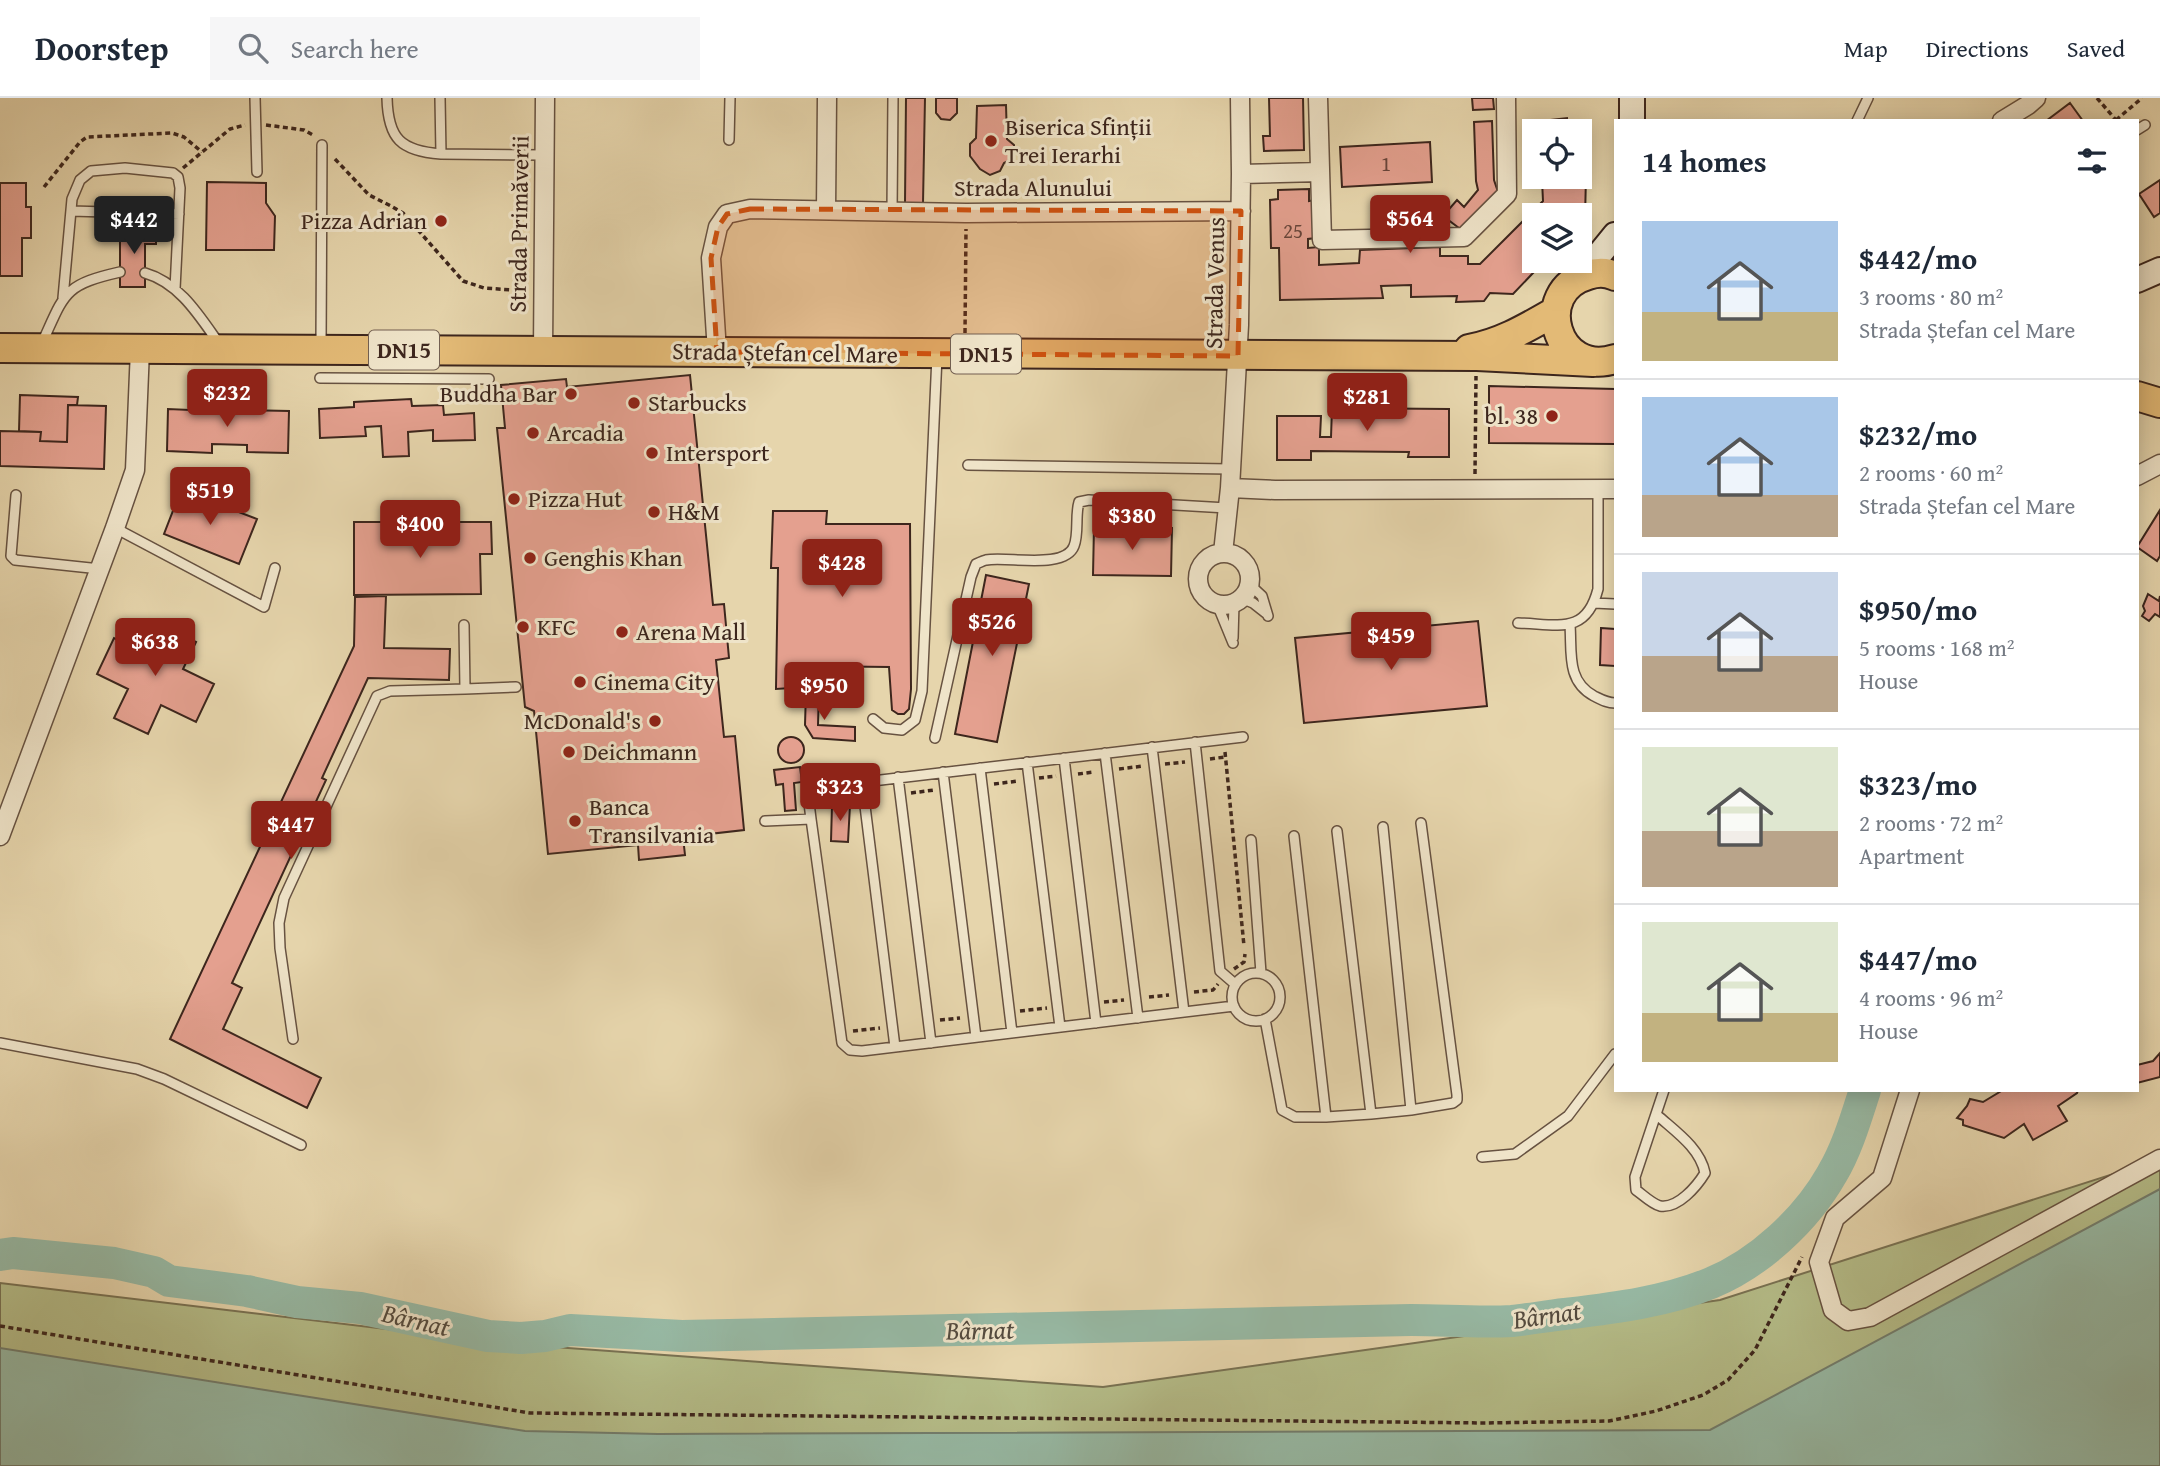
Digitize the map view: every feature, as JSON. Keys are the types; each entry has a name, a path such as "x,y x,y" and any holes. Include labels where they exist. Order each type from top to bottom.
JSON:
{"main road":[{"path":"1581,277 1595,273 1614,276"},
{"name":"DN15","path":"1581,277 1569,285 1560,297 1556,311 1560,338 1568,349 1580,357 1607,361"},
{"name":"DN15","path":"1430,356 1484,346 1511,336 1556,311"},
{"name":"Strada Ștefan cel Mare","path":"0,348 1430,356"},
{"name":"DN15","path":"1430,356 1607,361"},
{"path":"2139,397 2160,403"}],"street":[{"name":"Strada Primăverii","path":"542,351 545,98"},
{"path":"826,210 827,98"},
{"name":"Strada Venus","path":"1223,553 1238,356 1240,98"},
{"path":"1318,98 1322,240 1464,237 1507,194 1506,98"},
{"path":"1632,98 1632,119"},
{"path":"2005,119 2036,98"},
{"path":"1241,174 1320,172"},
{"name":"Strada Alunului","path":"717,352 711,258 718,228 727,214 750,209 966,213 1241,211"},
{"path":"1581,277 1614,236"},
{"path":"2139,279 2160,270"},
{"path":"0,836 116,528 135,470 140,349"},
{"path":"2139,474 2160,464"},
{"path":"1230,488 1275,491 1607,489"},
{"path":"1223,553 1235,555 1247,567 1235,597 1203,595 1198,579 1203,563 1210,557 1223,553"},
{"path":"1909,1092 1882,1178 1835,1218 1819,1262 1832,1310 1848,1321 1870,1317 2160,1158"}],"lane":[{"path":"255,98 257,172"},
{"path":"387,98 387,117 393,132 405,145 419,152 544,155"},
{"path":"440,98 441,154"},
{"path":"729,140 730,98"},
{"path":"892,211 893,98"},
{"path":"1858,119 1868,98"},
{"path":"321,350 322,145"},
{"path":"63,298 72,199 79,180 91,171 125,168 176,174 180,188 175,289"},
{"path":"71,211 179,214"},
{"path":"39,348 63,298 75,286 120,272"},
{"path":"145,273 156,276 175,289 197,312 223,349"},
{"path":"873,719 884,728 902,730 915,720 922,691 951,354"},
{"path":"320,378 489,379"},
{"path":"968,465 1230,469"},
{"path":"1518,623 1570,625 1588,614 1598,589 1607,489"},
{"path":"16,495 11,556 15,559 100,569"},
{"path":"936,738 976,564 986,560 1053,559 1067,555 1074,545 1079,502 1088,500 1227,508"},
{"path":"116,528 264,607 275,568"},
{"path":"1594,603 1614,604"},
{"path":"464,625 465,689"},
{"path":"1570,625 1573,675 1585,691 1606,702 1614,703"},
{"path":"293,1039 280,948 279,923 284,898 377,696 390,691 516,687"},
{"path":"1234,1006 931,1043 850,1050 842,1042 809,803 813,792 822,787 1243,737"},
{"path":"1195,742 1220,971 1235,984"},
{"path":"1152,747 1184,1012"},
{"path":"1105,753 1138,1018"},
{"path":"1064,758 1096,1023"},
{"path":"1027,762 1060,1027"},
{"path":"980,768 1012,1033"},
{"path":"943,772 976,1037"},
{"path":"898,777 931,1043"},
{"path":"862,782 895,1047"},
{"path":"765,821 811,819"},
{"path":"1265,1019 1282,1110 1295,1116 1371,1114 1411,1110 1457,1100 1421,823"},
{"path":"1383,827 1411,1110"},
{"path":"1337,831 1371,1114"},
{"path":"1294,836 1326,1117"},
{"path":"1251,840 1261,973"},
{"path":"1261,973 1274,981 1280,995 1277,1009 1258,1021 1244,1018 1232,999 1235,984 1247,974 1261,973"},
{"path":"0,1043 137,1069 164,1079 301,1146"},
{"path":"1482,1157 1515,1154 1568,1116 1614,1055"},
{"path":"1657,1115 1696,1151 1703,1161 1705,1173 1698,1185 1677,1202 1665,1206 1657,1205 1636,1190 1635,1177 1663,1092"}],"path":[{"path":"2097,98 2115,119"},
{"path":"2117,119 2142,98"},
{"path":"176,174 230,129 239,125 256,124 304,130 315,137 360,188 403,213 463,281 484,288 543,292"},
{"path":"44,187 87,137 172,133 184,137 202,152"},
{"path":"951,354 966,213"},
{"path":"1474,490 1477,356"},
{"path":"1094,1003 1213,990 1226,975 1244,962 1223,739"},
{"path":"1010,1013 1058,1006"},
{"path":"928,1022 974,1016"},
{"path":"841,1032 892,1027"},
{"path":"0,1326 530,1413 1485,1423 1609,1421 1656,1411 1703,1395 1728,1380 1755,1350 1803,1255"}],"highlighted area":[{"path":"750,209 1241,211 1238,356 717,352 711,258 718,227 727,214"}],"shaded area":[{"path":"2160,1159 2160,1466 0,1466 0,1283 513,1344 1103,1387 1720,1300"},
{"path":"2160,1189 2160,1466 0,1466 0,1348 525,1431 658,1434 1710,1430"}],"building":[{"path":"906,98 925,98 923,203 905,203"},
{"path":"936,98 957,98 957,113 950,120 941,119 936,113"},
{"path":"1269,98 1303,98 1304,150 1264,151 1263,136 1270,136"},
{"path":"1472,98 1493,98 1494,109 1473,110"},
{"path":"2070,103 2082,119 2049,119"},
{"name":"Biserica Sfinții Trei Ierarhi","path":"1006,105 1007,139 1014,145 1014,158 1004,163 1000,171 990,175 980,169 970,156 970,144 976,138 977,106"},
{"path":"1492,121 1494,180 1499,195 1463,231 1443,216 1457,200 1464,207 1478,190 1474,122"},
{"path":"1430,142 1432,182 1342,187 1340,147"},
{"path":"2160,180 2160,213 2154,217 2139,194"},
{"path":"207,182 266,183 266,203 275,216 274,250 206,250"},
{"path":"0,183 26,183 26,207 31,207 31,238 22,238 22,276 0,276"},
{"path":"1309,189 1309,201 1315,200 1316,238 1308,239 1308,248 1319,247 1319,265 1359,263 1360,250 1440,247 1440,256 1468,256 1468,264 1480,264 1522,222 1522,273 1533,273 1513,294 1490,293 1484,301 1456,302 1457,296 1411,297 1411,285 1381,286 1383,298 1280,300 1279,248 1271,248 1270,200 1278,199 1278,190"},
{"path":"1542,189 1586,189 1585,203 1541,203"},
{"path":"120,229 156,230 156,244 145,244 145,287 120,287"},
{"name":"Arena Mall","path":"690,375 713,605 724,604 729,658 716,660 724,737 735,736 744,830 683,837 685,855 639,860 638,845 548,854 534,711 525,707 497,428 505,428 501,385 566,379 567,387"},
{"name":"bl. 38","path":"1489,386 1614,389 1614,444 1489,443"},
{"path":"20,395 78,397 77,405 68,405 67,442 40,441 41,432 19,431"},
{"path":"411,399 412,406 443,405 444,415 474,413 475,440 433,441 433,430 408,432 409,456 383,457 381,426 365,427 366,436 320,438 319,409 354,407 354,402"},
{"path":"190,404 247,405 247,410 289,411 288,453 247,452 247,445 212,444 212,453 167,451 168,409 190,410"},
{"path":"68,405 106,406 104,469 0,466 0,431 41,432 40,441 67,442"},
{"path":"1332,408 1449,409 1449,457 1408,457 1409,452 1311,451 1311,460 1277,460 1277,416 1321,416 1320,437 1331,437"},
{"path":"181,490 257,519 239,564 164,534"},
{"path":"2160,510 2160,556 2157,561 2139,548 2139,544"},
{"path":"773,511 827,511 826,524 910,524 911,689 909,709 904,714 892,710 889,667 806,666 806,687 776,689 778,568 771,568"},
{"path":"354,522 386,522 386,532 450,531 450,522 491,522 492,554 480,554 481,594 354,595"},
{"path":"1094,527 1172,528 1171,576 1093,575"},
{"path":"986,575 1029,584 997,742 955,734"},
{"path":"2148,594 2159,601 2160,596 2160,617 2155,614 2149,621 2142,616"},
{"path":"386,596 384,648 450,649 449,680 368,678 322,778 326,780 232,983 242,988 223,1029 321,1078 307,1108 170,1039 354,646 355,597"},
{"path":"152,621 196,642 183,669 214,684 196,722 161,705 148,734 114,718 128,689 97,674 114,638 138,650"},
{"path":"1478,621 1487,706 1304,723 1295,638"},
{"path":"1601,628 1614,629 1614,666 1600,665"},
{"path":"806,691 819,691 818,725 855,727 855,741 813,738 805,725"},
{"path":"791,737 801,740 804,750 801,760 791,763 781,760 778,750 781,740"},
{"path":"800,767 802,782 794,783 796,810 785,811 783,784 776,785 774,770"},
{"path":"832,805 850,805 848,842 831,841"},
{"path":"2160,1053 2160,1077 2139,1082 2139,1064 2153,1061"},
{"path":"2000,1092 2077,1092 2058,1106 2067,1121 2033,1140 2024,1124 2004,1138 1963,1125 1963,1120 1957,1118 1970,1099 1983,1102"}],"waterway":[{"name":"Bârnat","path":"0,1255 13,1253 114,1263 154,1272 169,1281 247,1291 297,1302 360,1308 488,1336 521,1338 570,1330 682,1336 1411,1320 1512,1321 1658,1300 1694,1290 1746,1264 1780,1238 1809,1208 1821,1191 1842,1154 1864,1092"}],"place":[{"name":"Biserica Sfinții Trei Ierarhi","path":"991,141"},
{"name":"Pizza Adrian","path":"441,221"},
{"name":"Buddha Bar","path":"571,394"},
{"name":"Starbucks","path":"634,403"},
{"name":"bl. 38","path":"1552,416"},
{"name":"Arcadia","path":"533,433"},
{"name":"Intersport","path":"652,453"},
{"name":"Pizza Hut","path":"514,499"},
{"name":"H&M","path":"654,512"},
{"name":"Genghis Khan","path":"530,558"},
{"name":"KFC","path":"523,627"},
{"name":"Arena Mall","path":"622,632"},
{"name":"Cinema City","path":"580,682"},
{"name":"McDonald's","path":"655,721"},
{"name":"Deichmann","path":"569,752"},
{"name":"Banca Transilvania","path":"575,821"}]}
